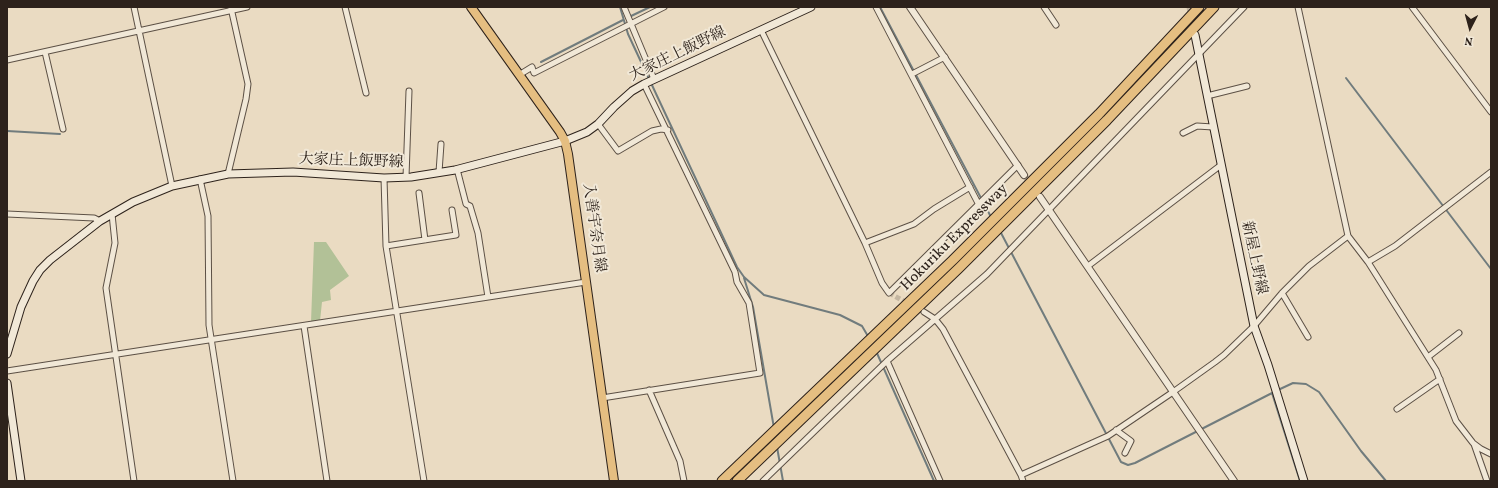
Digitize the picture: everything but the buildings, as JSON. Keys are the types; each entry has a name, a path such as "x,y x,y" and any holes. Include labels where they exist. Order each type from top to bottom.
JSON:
{"highway":[{"name":"Hokuriku Expressway","path":"722,481 877,334 1055,158 1199,7"},
{"name":"Hokuriku Expressway","path":"737,481 882,343 1027,201 1214,7"}],"main road":[{"name":"入善宇奈月線","path":"471,7 565,141 614,481"},
{"name":"大家庄上飯野線","path":"7,354 22,307 33,281 40,270 50,260 100,221 133,202 172,186 228,174 293,172 384,178 406,177 458,169 565,141 582,134 598,124 632,91 644,84 811,7"},
{"name":"新屋上野線","path":"1195,35 1254,326 1268,365 1304,481"},
{"path":"7,383 21,481"}],"street":[{"path":"134,7 172,186"},
{"path":"7,60 231,9 246,7"},
{"path":"345,7 366,93"},
{"path":"624,7 654,79"},
{"path":"519,75 532,67 534,72 664,7"},
{"path":"876,7 979,205"},
{"path":"910,7 1024,175"},
{"path":"1044,7 1056,25"},
{"path":"763,481 886,361 987,274 1244,7"},
{"path":"1298,7 1348,236 1368,262 1428,357 1440,379 1456,421 1473,443 1491,454"},
{"path":"1412,7 1491,112"},
{"path":"228,174 246,99 248,84 231,9"},
{"path":"761,30 865,243 882,283 889,293 1018,165"},
{"path":"45,52 63,130"},
{"path":"912,74 944,57"},
{"path":"602,398 760,373 749,303 737,282 735,272 668,130 644,84"},
{"path":"1207,96 1247,86"},
{"path":"406,177 409,91"},
{"path":"598,124 618,150 652,131 660,129 668,130"},
{"path":"1183,132 1197,126 1213,127"},
{"path":"439,172 441,144"},
{"path":"1088,266 1221,165"},
{"path":"458,169 466,204 470,206 478,233 488,297"},
{"path":"1368,262 1395,246 1491,172"},
{"path":"384,178 386,246 424,481"},
{"path":"200,179 208,216 209,325 233,481"},
{"path":"865,243 914,224 934,209 970,187"},
{"path":"419,193 425,240"},
{"path":"1040,197 1234,481"},
{"path":"386,246 456,235 452,210"},
{"path":"7,214 94,218 100,221"},
{"path":"112,214 115,243 106,288 134,481"},
{"path":"1021,475 1108,436 1174,392 1224,355 1254,326 1282,293 1309,266 1348,236"},
{"path":"7,371 586,282"},
{"path":"1282,293 1308,337"},
{"path":"924,312 935,319 943,329 1023,481"},
{"path":"304,326 327,481"},
{"path":"1428,357 1459,333"},
{"path":"886,361 940,481"},
{"path":"1397,408 1440,379"},
{"path":"649,390 680,461 684,481"},
{"path":"1116,430 1131,441 1125,454"},
{"path":"1473,443 1487,481"}],"green space":[{"path":"314,242 326,242 349,276 330,290 331,300 322,302 320,321 311,322"}],"waterway":[{"path":"620,7 628,34 649,79"},
{"path":"629,17 650,7"},
{"path":"880,7 991,217"},
{"path":"541,62 623,20"},
{"path":"1346,78 1491,269"},
{"path":"651,83 737,267 744,277 764,295 840,315 862,326 869,338"},
{"path":"7,131 60,134"},
{"path":"1000,231 1121,462 1128,465 1135,463 1274,392"},
{"path":"744,278 753,307 774,428"},
{"path":"876,351 934,481"},
{"path":"1278,390 1293,383 1306,384 1319,392 1361,451 1386,481"},
{"path":"1272,393 1300,481"},
{"path":"777,447 783,481"}],"tunnel":[{"path":"1190,7 1194,31"},
{"path":"1024,175 1038,194"},
{"path":"889,293 909,304"}]}
